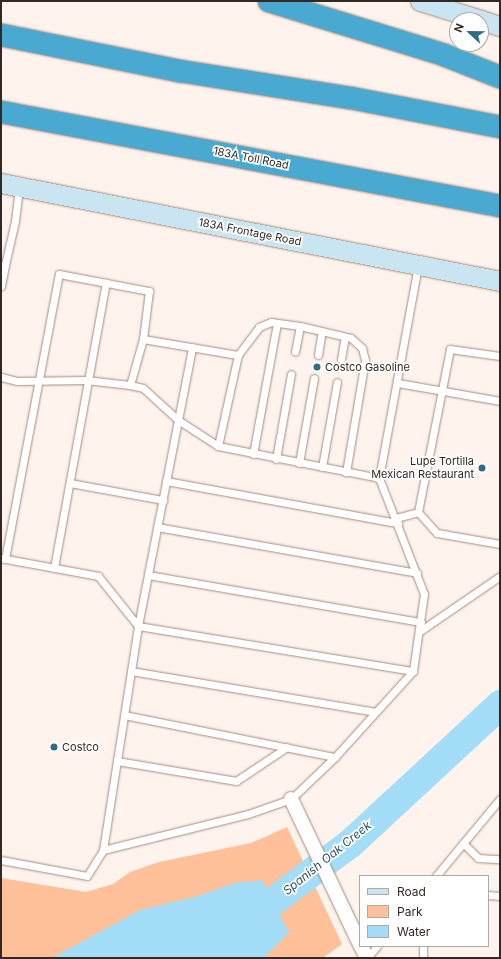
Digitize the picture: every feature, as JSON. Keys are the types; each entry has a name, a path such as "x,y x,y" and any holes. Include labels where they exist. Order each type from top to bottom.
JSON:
{"highway":[{"path":"269,1 444,55 500,77"},
{"path":"1,35 180,71 351,98 500,127"},
{"name":"183A Toll Road","path":"1,112 500,206"}],"main road":[{"path":"420,1 455,12"},
{"path":"489,23 500,26"},
{"name":"183A Frontage Road","path":"10,185 500,281"}],"street":[{"path":"291,799 359,943"},
{"path":"361,947 367,958"}],"lane":[{"path":"1,286 3,265 15,221 10,185"},
{"path":"103,850 248,814 291,799 335,757 413,671 420,631 424,594 397,521 379,478 398,383 418,265"},
{"path":"130,385 143,339 149,291 59,274 3,559 98,576 138,626 413,671"},
{"path":"54,568 90,380 106,283"},
{"path":"218,446 238,355 259,327 271,322 300,326 351,338 362,348 365,360 346,472"},
{"path":"253,454 277,323"},
{"path":"295,352 300,326"},
{"path":"318,355 322,331"},
{"path":"341,359 345,336"},
{"path":"143,339 238,355"},
{"path":"1,860 87,876 103,850 138,626 192,347"},
{"path":"418,512 450,349 500,356"},
{"path":"276,458 291,374"},
{"path":"1,377 39,380 90,380 143,388 178,420 218,446 322,468 379,478"},
{"path":"299,463 314,378"},
{"path":"322,468 337,382"},
{"path":"398,383 441,392 500,401"},
{"path":"166,481 397,521 418,512"},
{"path":"70,483 163,500"},
{"path":"418,512 437,533 500,544"},
{"path":"157,527 417,573"},
{"path":"148,575 421,622"},
{"path":"420,631 500,576"},
{"path":"131,671 375,712"},
{"path":"124,715 335,757"},
{"path":"117,761 236,781 287,747"},
{"path":"437,875 500,799"},
{"path":"463,842 478,858 500,859"},
{"path":"489,895 500,896"},
{"path":"367,958 376,947"},
{"path":"423,947 423,958"}],"green space":[{"path":"287,827 342,944 323,958 1,958 1,878 86,892 113,884 130,872 159,862 251,843"}],"water":[{"path":"262,880 289,933 263,958 52,958 140,910 198,896 235,883"}],"waterway":[{"name":"Spanish Oak Creek","path":"176,958 200,933 267,905 350,843 500,704"}],"place":[{"name":"Costco Gasoline","path":"317,367"},
{"name":"Lupe Tortilla Mexican Restaurant","path":"482,468"},
{"name":"Costco","path":"54,747"}]}
